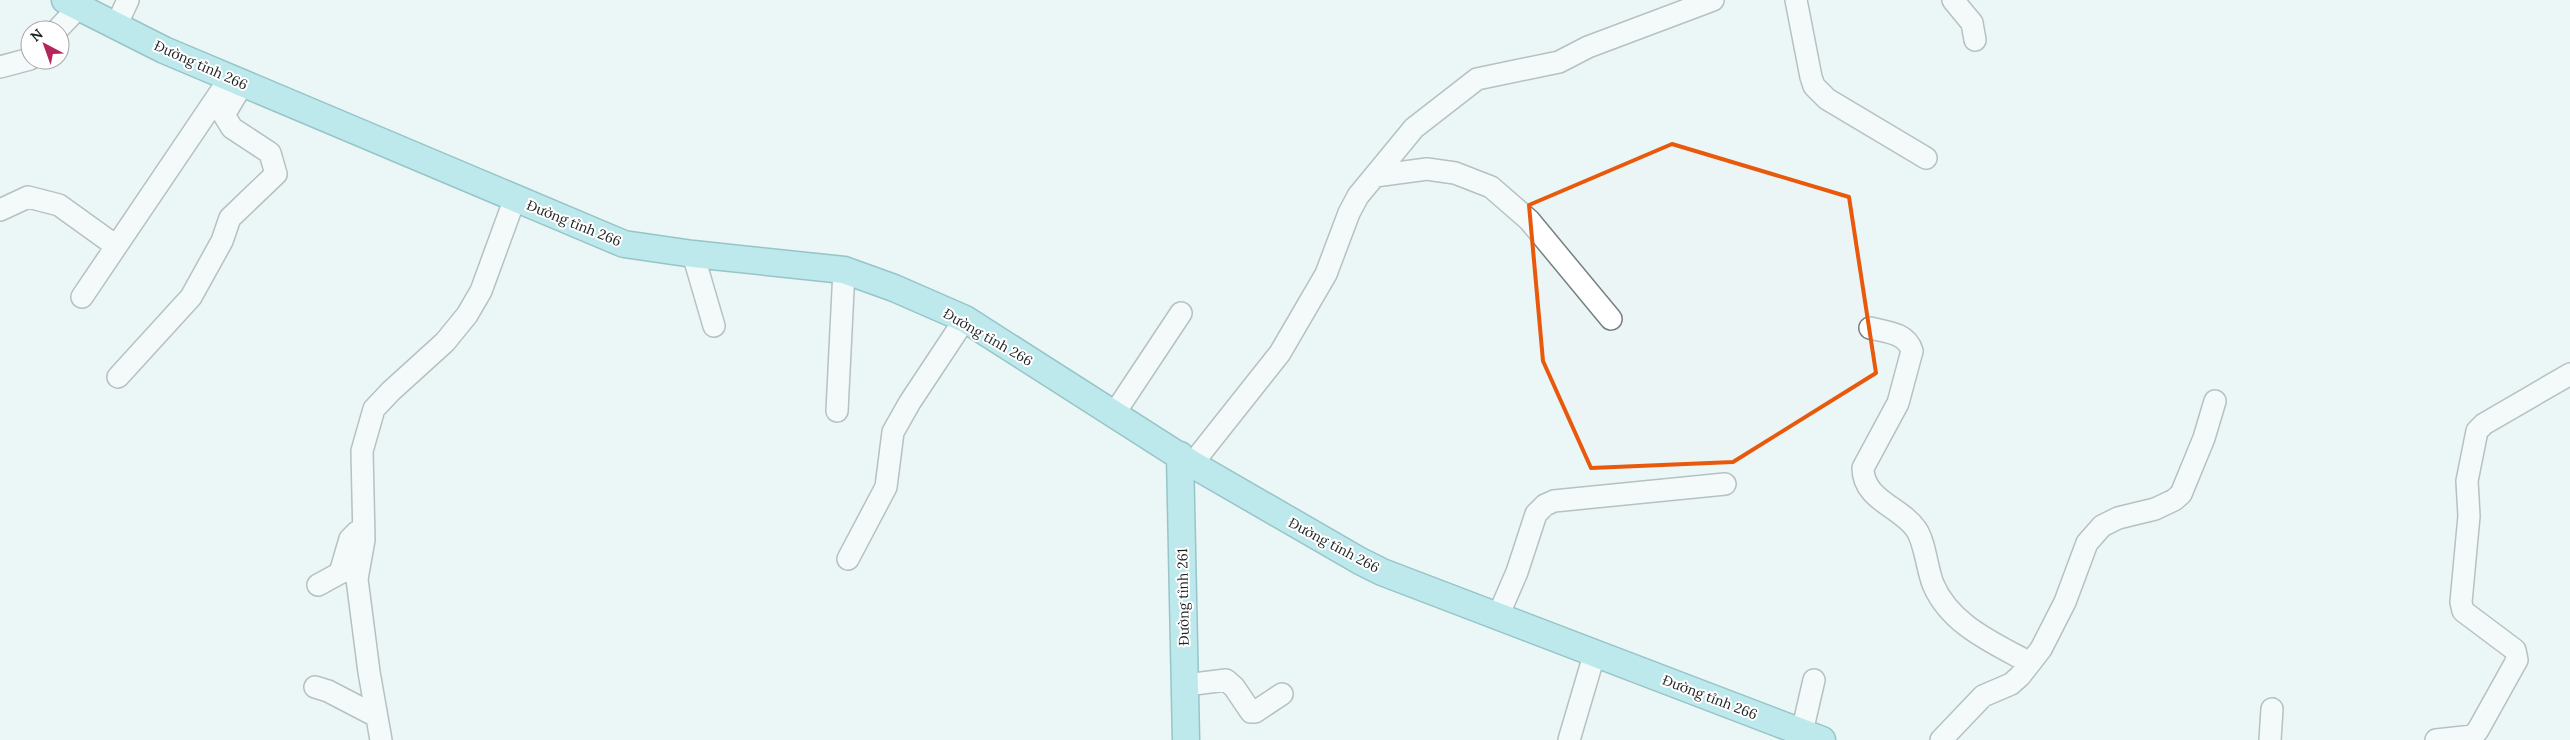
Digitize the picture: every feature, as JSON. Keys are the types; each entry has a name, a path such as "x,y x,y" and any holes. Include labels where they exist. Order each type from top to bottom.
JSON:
{"main road":[{"name":"Đường tỉnh 266","path":"72,3 164,50 624,244 693,254 844,270 894,288 964,320 1186,459 1339,550 1382,572 1812,736"},
{"name":"Đường tỉnh 261","path":"1186,459 1186,740"}],"street":[{"path":"116,26 128,0"},
{"path":"1186,459 1280,353 1326,274 1349,213 1358,196 1414,128 1477,79 1559,62 1588,48 1713,0"},
{"path":"1796,0 1814,86 1827,98 1926,158"},
{"path":"1953,0 1972,23 1975,40"},
{"path":"63,20 72,3"},
{"path":"0,67 20,62"},
{"path":"82,296 236,81"},
{"path":"118,377 191,297 222,241 230,218 276,174 270,153 232,128 224,114 236,81"},
{"path":"1375,176 1427,169 1455,173 1491,187 1529,220 1611,319"},
{"path":"0,210 28,197 59,205 116,246"},
{"path":"380,740 357,579 364,524 362,451 374,409 445,342 467,315 481,291 515,198"},
{"path":"693,254 714,326"},
{"path":"837,411 844,270"},
{"path":"1114,414 1182,313"},
{"path":"848,559 886,487 893,432 910,402 964,320"},
{"path":"1870,328 1899,335 1910,344 1912,351 1898,403 1864,468 1863,477 1886,506 1908,520 1918,531 1933,585 1943,602 1960,621 1980,636 2030,663"},
{"path":"2436,740 2473,736 2517,660 2515,650 2463,611 2461,602 2469,516 2467,481 2474,439 2484,424 2570,374"},
{"path":"1941,740 1983,696 2011,684 2041,649 2065,602 2082,555 2094,535 2110,520 2154,509 2174,500 2181,494 2204,438 2214,401"},
{"path":"1498,616 1517,572 1536,514 1544,505 1554,502 1725,484"},
{"path":"318,585 340,573 350,539 364,524"},
{"path":"1569,740 1595,652"},
{"path":"1186,685 1226,680 1234,687 1251,712 1255,712 1282,694"},
{"path":"1812,736 1814,680"},
{"path":"315,687 328,690 376,716"},
{"path":"2270,740 2272,709"}],"highlighted area":[{"path":"1672,144 1849,197 1876,373 1733,462 1591,468 1543,361 1529,205"}]}
